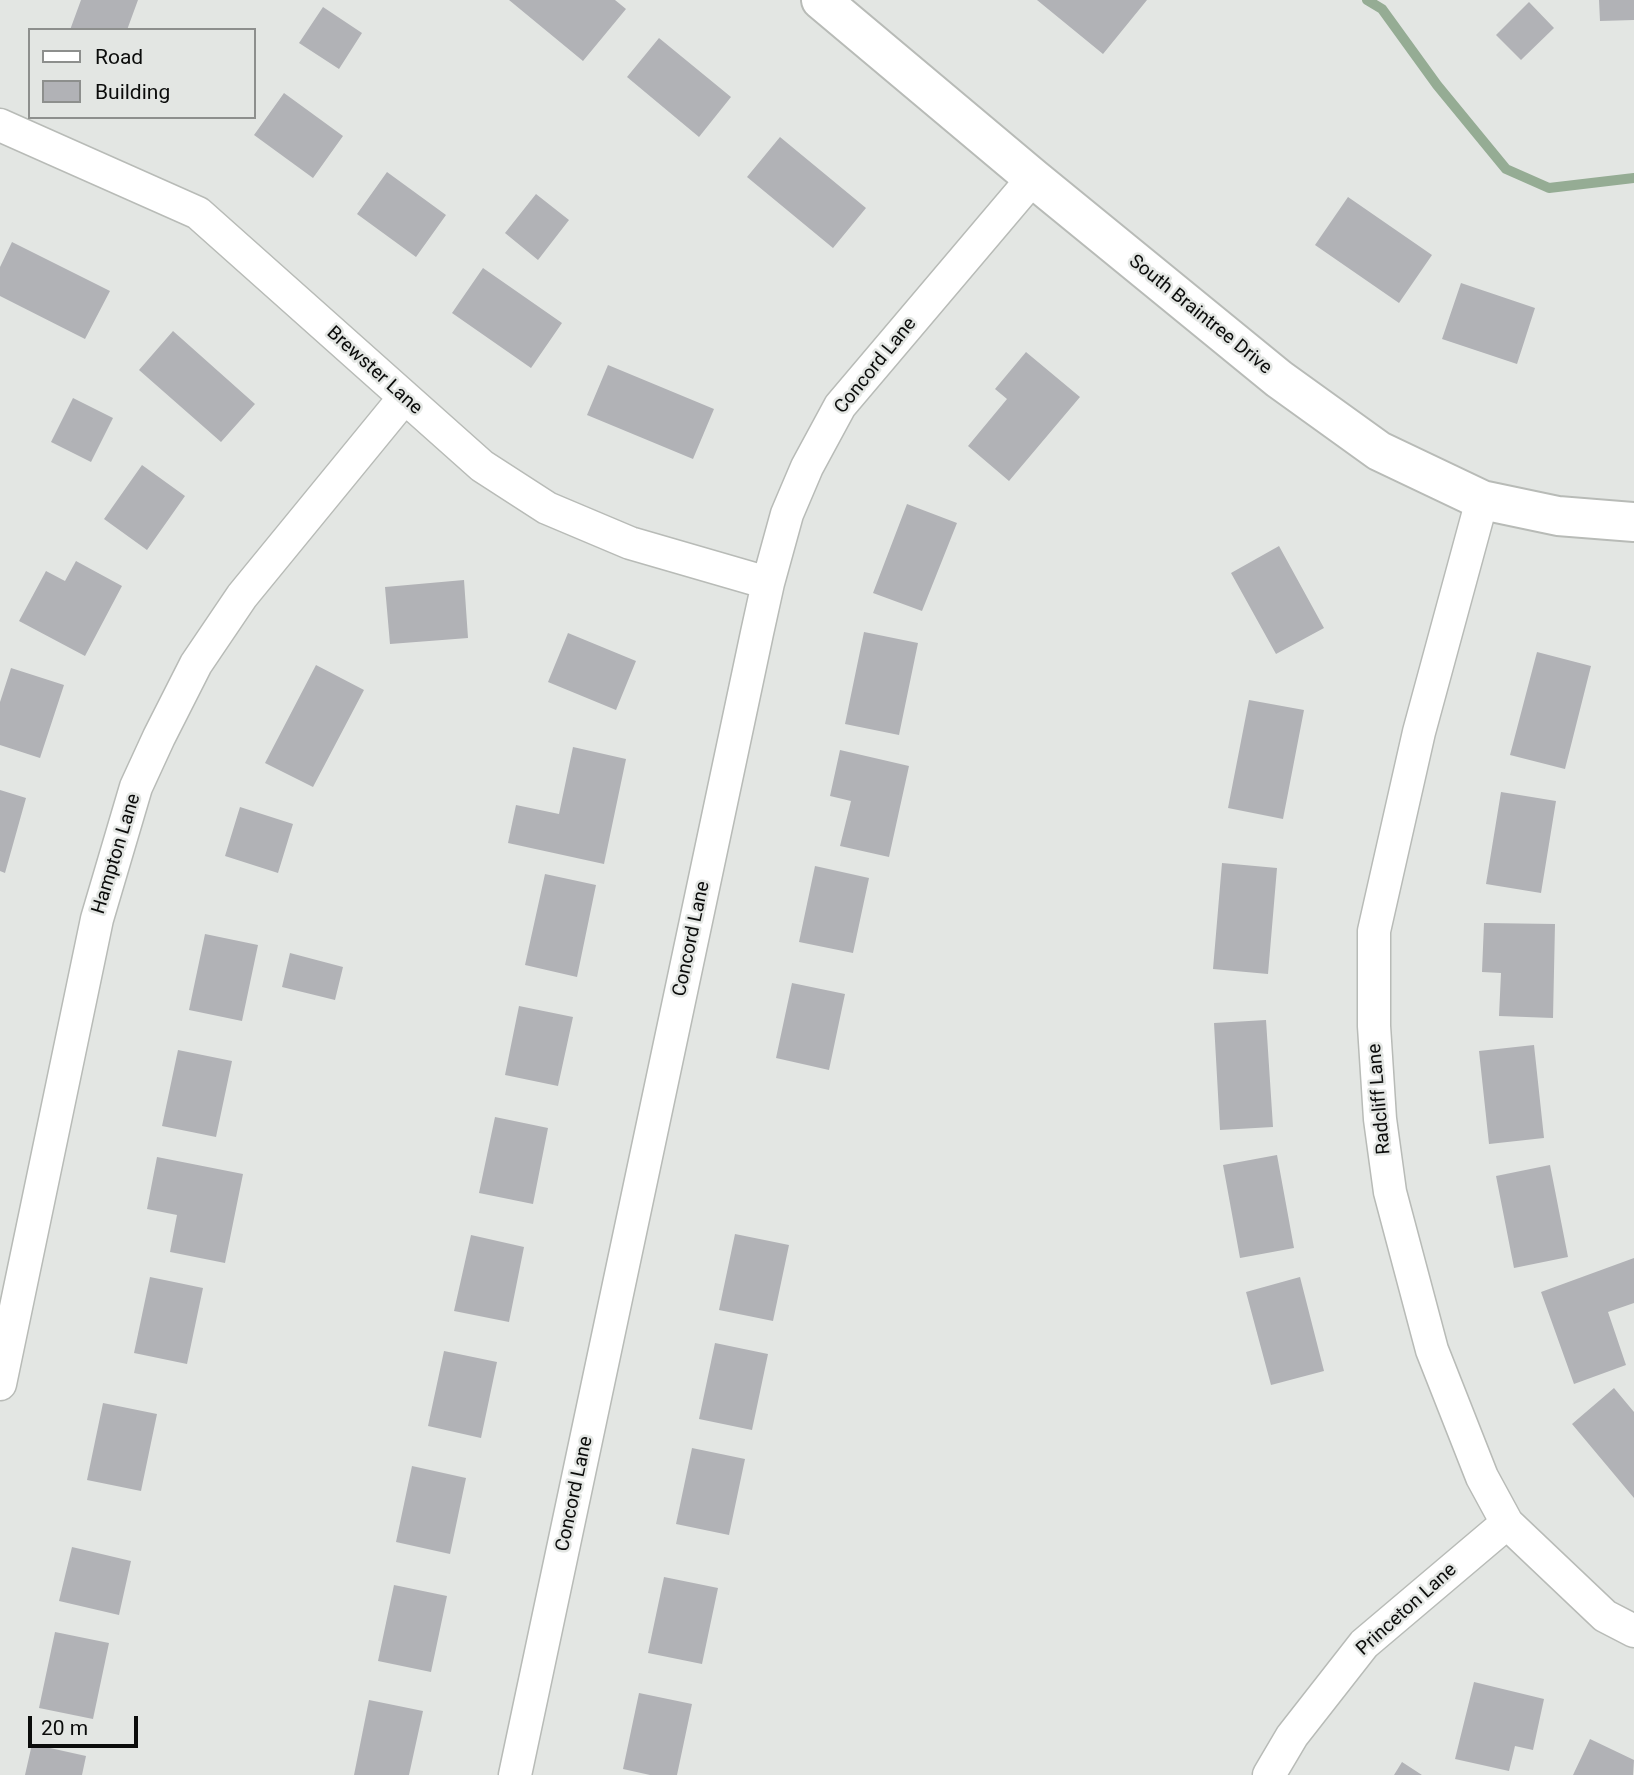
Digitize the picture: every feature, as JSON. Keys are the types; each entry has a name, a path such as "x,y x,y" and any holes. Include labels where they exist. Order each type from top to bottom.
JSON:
{"street":[{"name":"South Braintree Drive","path":"821,0 1279,379 1379,451 1482,500 1558,516 1634,522"},
{"name":"Brewster Lane","path":"0,125 198,213 482,466 547,508 630,543 768,583"},
{"name":"Concord Lane","path":"515,1775 768,583 787,514 807,467 840,406 1033,178"},
{"name":"Hampton Lane","path":"0,1384 97,919 136,787 196,664 242,596 404,398"},
{"name":"Radcliff Lane","path":"1482,500 1419,732 1374,931 1374,1026 1380,1119 1390,1192 1432,1350 1482,1477 1507,1523 1605,1616 1634,1631"},
{"name":"Princeton Lane","path":"1269,1775 1292,1736 1364,1644 1507,1523"}],"building":[{"path":"81,0 138,0 128,28 71,28"},
{"path":"509,0 615,0 626,9 583,61"},
{"path":"1037,0 1147,0 1103,54"},
{"path":"1599,0 1634,0 1634,20 1600,21"},
{"path":"1529,2 1554,28 1521,60 1496,35"},
{"path":"323,7 362,33 339,69 299,43"},
{"path":"659,38 731,97 699,137 627,77"},
{"path":"284,93 343,136 313,178 254,135"},
{"path":"780,137 866,208 833,248 747,177"},
{"path":"387,172 446,215 416,257 357,214"},
{"path":"536,194 569,220 538,260 505,233"},
{"path":"1348,197 1432,255 1399,303 1315,245"},
{"path":"12,242 110,291 85,339 0,296 0,267"},
{"path":"483,268 562,323 531,368 452,313"},
{"path":"1461,283 1535,308 1517,364 1442,339"},
{"path":"173,331 255,404 221,442 139,370"},
{"path":"1026,352 1080,397 1009,481 968,446 1007,399 995,389"},
{"path":"608,365 714,409 693,459 587,415"},
{"path":"73,398 113,418 91,462 51,442"},
{"path":"142,465 185,496 147,550 104,519"},
{"path":"907,504 957,523 922,611 873,593"},
{"path":"1279,546 1324,628 1276,654 1231,573"},
{"path":"76,561 122,586 85,656 19,621 46,571 65,581"},
{"path":"464,580 468,638 390,644 385,587"},
{"path":"864,632 918,643 899,735 845,724"},
{"path":"568,633 636,661 616,710 548,682"},
{"path":"1537,652 1591,666 1565,769 1510,755"},
{"path":"316,665 364,690 313,787 265,763"},
{"path":"11,668 64,685 40,758 0,745 0,702"},
{"path":"1249,700 1304,710 1283,819 1228,808"},
{"path":"573,747 626,759 604,864 508,843 516,805 559,814"},
{"path":"840,750 909,766 889,857 840,846 851,801 830,796"},
{"path":"0,790 26,798 5,873 0,871"},
{"path":"1501,792 1556,801 1541,893 1486,884"},
{"path":"240,807 293,824 278,873 225,856"},
{"path":"1222,863 1277,868 1268,974 1213,969"},
{"path":"815,866 869,878 853,953 799,942"},
{"path":"545,874 596,885 577,977 525,965"},
{"path":"1484,923 1555,924 1553,1018 1499,1016 1501,973 1482,972"},
{"path":"205,934 258,945 242,1021 189,1010"},
{"path":"290,953 343,967 335,1000 282,987"},
{"path":"792,983 845,994 829,1070 776,1058"},
{"path":"519,1006 573,1017 558,1086 505,1075"},
{"path":"1266,1020 1273,1127 1220,1130 1214,1023"},
{"path":"1534,1045 1544,1138 1489,1144 1479,1051"},
{"path":"178,1050 232,1061 216,1137 162,1126"},
{"path":"495,1117 548,1128 533,1204 479,1193"},
{"path":"1277,1155 1294,1248 1240,1258 1223,1165"},
{"path":"157,1157 243,1174 225,1263 170,1252 177,1215 147,1209"},
{"path":"1550,1165 1568,1257 1514,1268 1496,1176"},
{"path":"735,1234 789,1245 773,1321 719,1310"},
{"path":"471,1235 524,1247 509,1322 454,1311"},
{"path":"1634,1258 1634,1303 1608,1312 1626,1365 1574,1384 1541,1292"},
{"path":"150,1277 203,1288 187,1364 134,1353"},
{"path":"1300,1277 1324,1371 1271,1385 1246,1292"},
{"path":"715,1343 768,1354 752,1430 699,1419"},
{"path":"444,1351 497,1362 481,1438 428,1426"},
{"path":"1614,1388 1634,1412 1634,1498 1572,1424"},
{"path":"103,1403 157,1414 141,1491 87,1480"},
{"path":"692,1448 745,1459 729,1535 676,1524"},
{"path":"412,1466 466,1478 450,1554 396,1542"},
{"path":"72,1547 131,1561 119,1615 59,1601"},
{"path":"664,1577 718,1588 702,1664 648,1653"},
{"path":"394,1585 447,1596 431,1672 378,1661"},
{"path":"55,1632 109,1643 93,1719 39,1708"},
{"path":"1474,1682 1544,1699 1533,1750 1515,1746 1509,1771 1455,1759"},
{"path":"639,1693 692,1704 677,1775 650,1775 623,1769"},
{"path":"369,1700 423,1711 409,1775 354,1775"},
{"path":"1590,1739 1634,1760 1633,1775 1573,1775"},
{"path":"32,1744 86,1756 82,1775 25,1775"},
{"path":"1402,1762 1422,1775 1394,1775"}],"waterway":[{"path":"1367,0 1382,9 1437,85 1506,169 1549,188 1634,178"}]}
